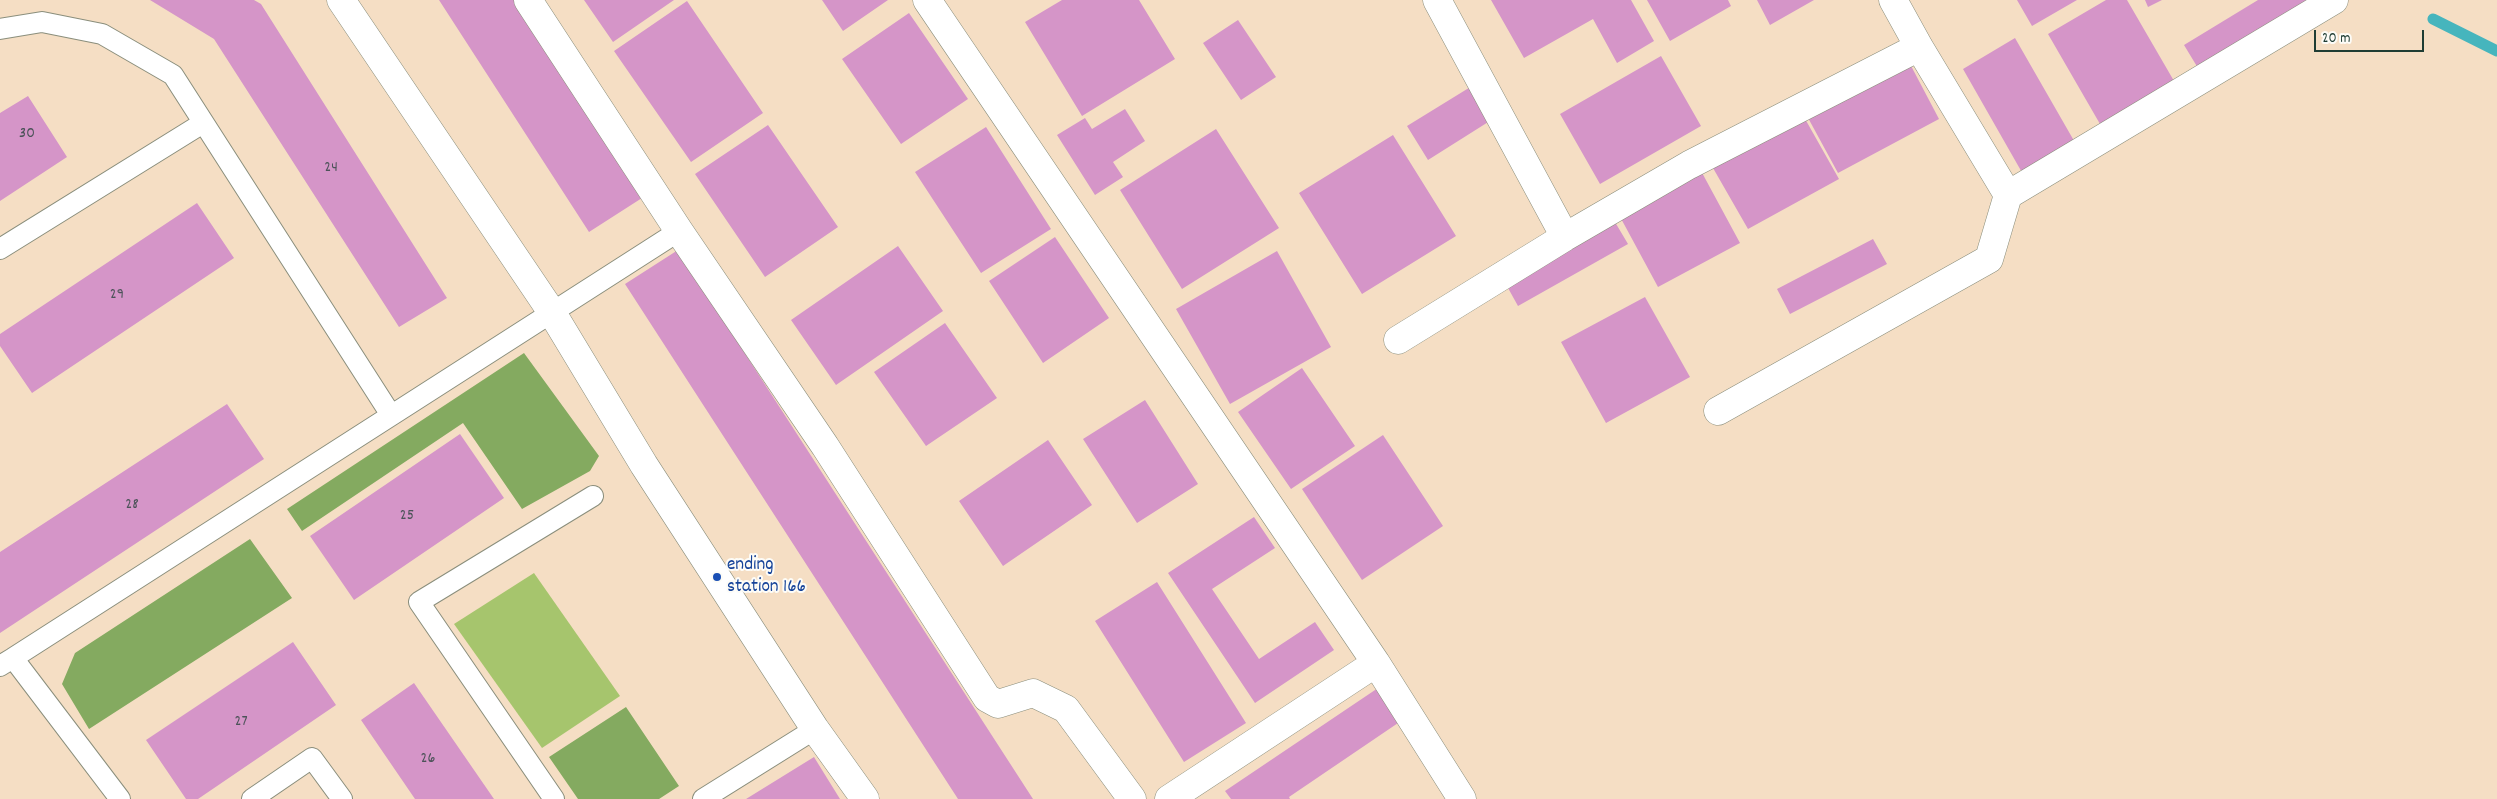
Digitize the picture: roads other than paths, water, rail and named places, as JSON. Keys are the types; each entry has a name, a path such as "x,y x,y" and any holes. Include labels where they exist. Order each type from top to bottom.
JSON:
{"street":[{"path":"341,0 551,311 644,465 816,729 865,799"},
{"path":"528,0 679,231 825,446 987,698 998,704 1033,693 1066,708 1132,799"},
{"path":"927,0 1383,674 1462,799"},
{"path":"1437,0 1565,237"},
{"path":"1893,0 2008,195"},
{"path":"1718,411 1989,259 2008,195 2334,0"},
{"path":"1398,340 1565,237 1689,165 1919,47"},
{"path":"1169,799 1383,674"}],"lane":[{"path":"0,29 42,22 102,34 173,75 391,415"},
{"path":"0,249 203,123"},
{"path":"120,799 6,662 551,311 679,231"},
{"path":"554,799 419,602 593,496"},
{"path":"703,799 816,729"},
{"path":"252,799 312,758 342,799"}],"waterway":[{"path":"2433,19 2497,51"}],"place":[{"name":"ending station 166","path":"717,577"}]}
